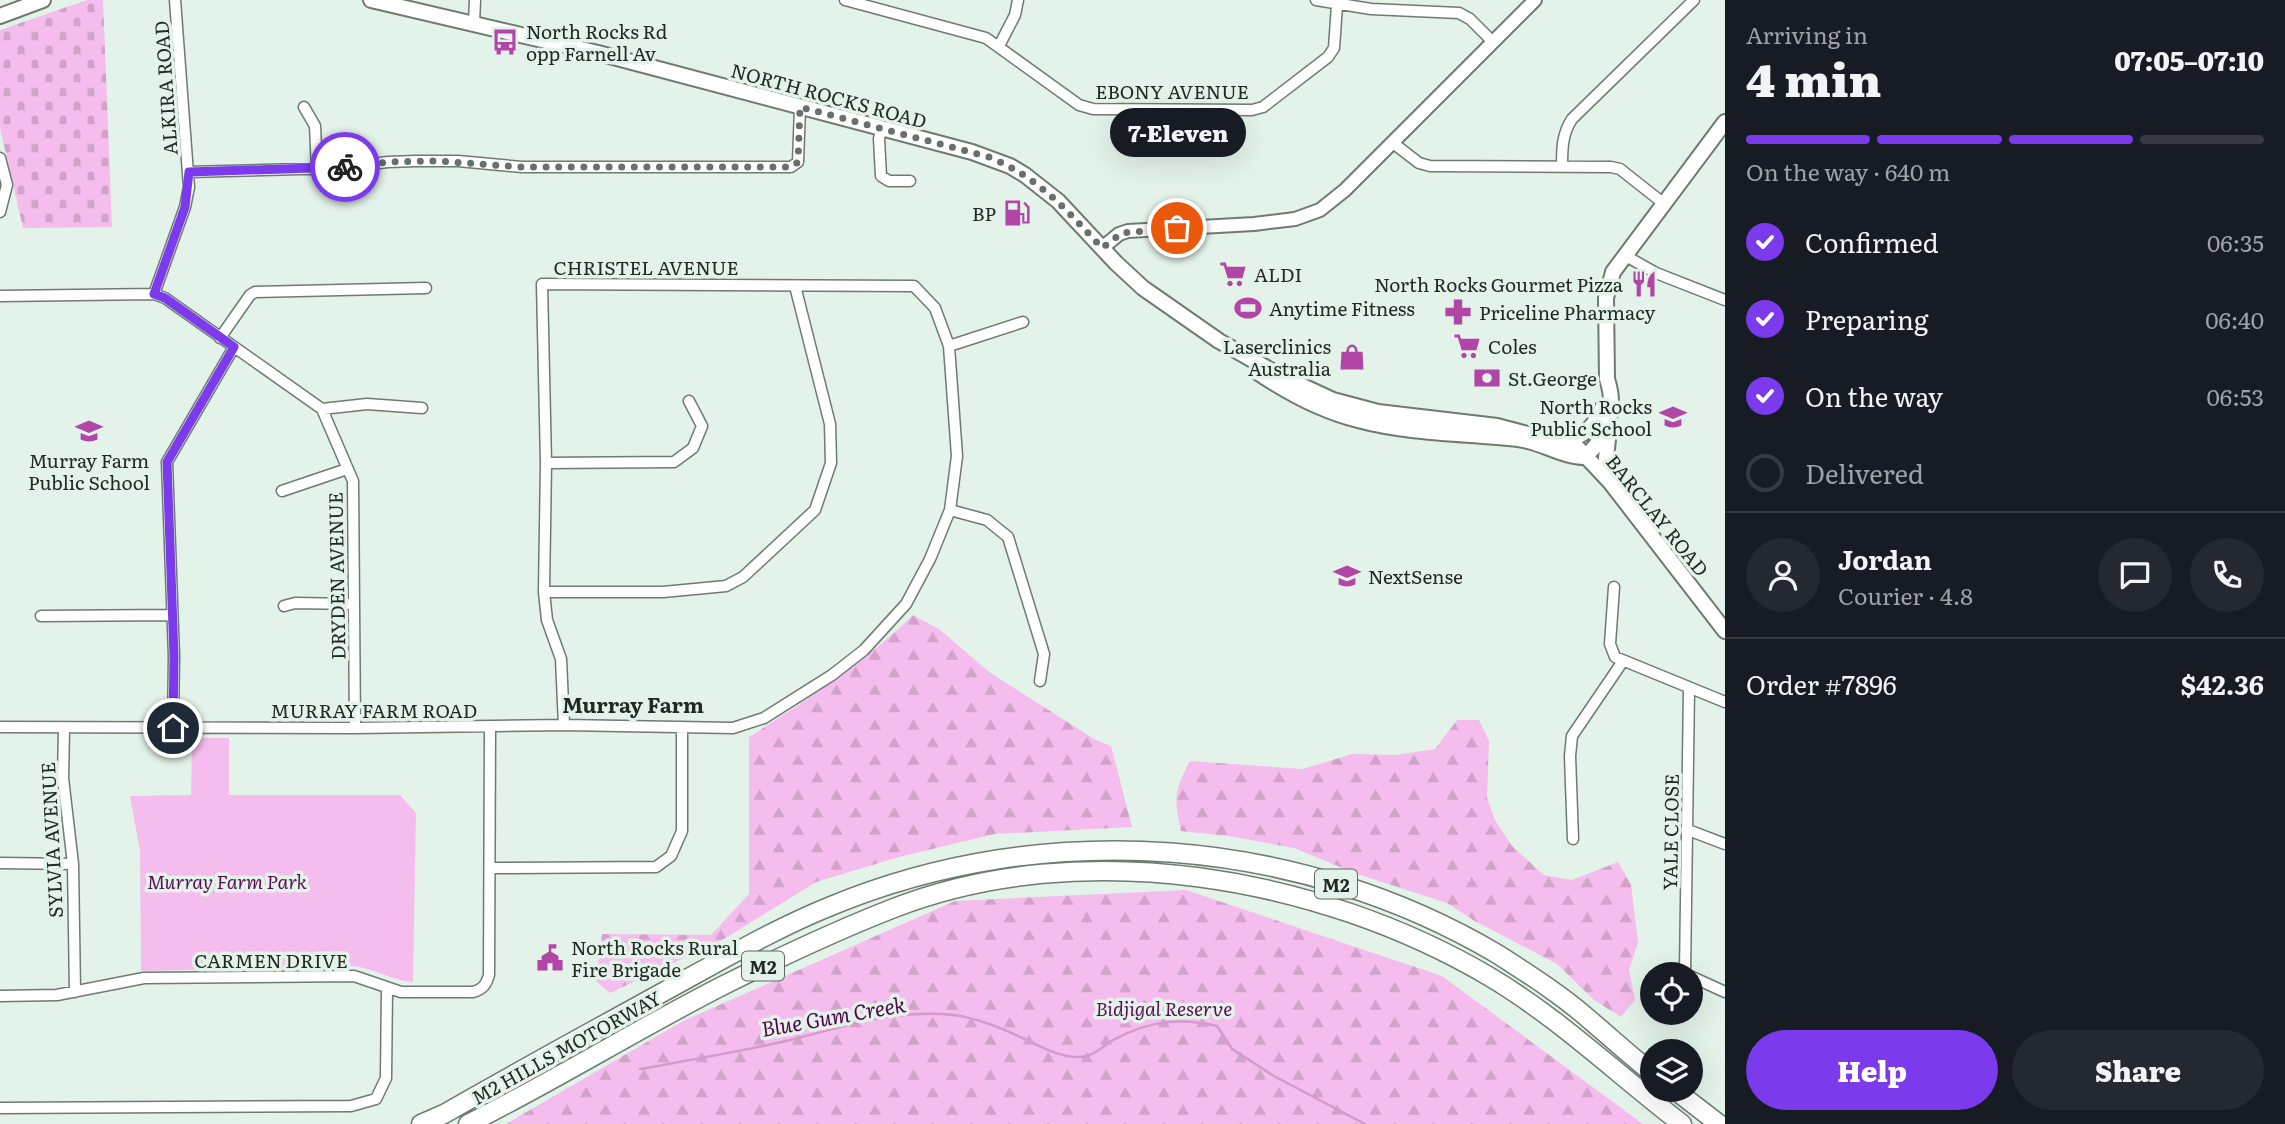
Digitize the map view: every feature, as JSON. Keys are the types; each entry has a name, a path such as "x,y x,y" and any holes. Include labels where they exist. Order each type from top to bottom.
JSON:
{"highway":[{"name":"M2 HILLS MOTORWAY","path":"421,1124 796,921 854,897 915,877 990,860 1097,850 1168,851 1260,864 1315,877 1381,899 1457,932 1499,956 1545,986 1640,1063"},
{"name":"M2 HILLS MOTORWAY","path":"468,1124 723,986 876,915 986,883 1091,872 1194,876 1297,896 1355,914 1426,943 1491,978 1529,1003 1682,1124"},
{"path":"1691,1102 1719,1124"}],"main road":[{"path":"0,14 43,0"},
{"name":"NORTH ROCKS ROAD","path":"371,0 611,56 989,157 1026,174 1058,201 1143,288 1219,341 1281,376 1346,405 1395,415 1497,426 1560,440 1577,447 1585,457"},
{"path":"1610,482 1606,458 1611,392 1607,379 1608,288 1614,269 1725,122"},
{"name":"NORTH ROCKS ROAD","path":"1219,341 1239,360 1277,385 1314,405 1352,419 1399,428 1519,439 1545,445 1572,457 1585,457"},
{"path":"1585,457 1588,444 1601,421 1603,389 1607,379"},
{"path":"1560,440 1577,437 1590,429 1603,407"},
{"path":"1585,457 1600,442 1608,425"},
{"name":"BARCLAY ROAD","path":"1585,457 1610,482 1725,631"}],"street":[{"name":"ALKIRA ROAD","path":"154,294 185,207 189,172 175,0"},
{"path":"474,23 475,0"},
{"name":"EBONY AVENUE","path":"845,0 982,37 999,46 1085,108 1252,110 1263,107 1328,57 1334,48 1337,5"},
{"path":"999,46 1015,15 1018,0"},
{"path":"1316,0 1337,5 1371,5 1459,13 1470,19 1493,42"},
{"path":"1102,248 1119,234 1128,231 1254,224 1307,215 1331,202 1535,0"},
{"path":"1562,167 1563,141 1572,119 1694,0"},
{"path":"304,107 315,125 317,169"},
{"path":"189,172 317,169 388,162 444,161 522,167 791,167 798,162 800,107"},
{"path":"881,129 881,176 886,180 909,181"},
{"path":"1393,143 1419,163 1430,166 1620,169 1663,202"},
{"path":"0,158 7,186 0,212"},
{"path":"1624,255 1656,273 1725,300"},
{"name":"CHRISTEL AVENUE","path":"490,728 564,725 733,729 764,718 832,675 864,650 906,604 930,559 950,510 957,456 949,346 935,308 914,286 542,284 546,463 544,592 547,620 561,659 564,725"},
{"path":"544,592 663,592 726,586 743,577 815,510 831,463 830,425 794,286"},
{"path":"220,338 250,295 256,292 426,288"},
{"path":"0,296 154,294 165,298 322,410 367,404 422,408"},
{"path":"949,346 1023,322"},
{"path":"173,728 167,462 234,347"},
{"path":"546,463 674,463 693,448 702,426 688,401"},
{"name":"DRYDEN AVENUE","path":"322,410 352,481 355,729"},
{"path":"282,491 347,469"},
{"path":"950,510 987,520 1008,537 1044,654 1040,681"},
{"path":"1614,587 1610,644 1615,657 1725,702"},
{"path":"284,606 295,603 354,604"},
{"path":"41,615 172,615"},
{"path":"1573,839 1570,756 1572,736 1623,661"},
{"name":"YALE CLOSE","path":"1685,962 1689,688"},
{"name":"MURRAY FARM ROAD","path":"0,727 490,728 489,975 486,985"},
{"path":"490,868 656,867 671,856 682,831 682,727"},
{"name":"SYLVIA AVENUE","path":"64,729 63,778 73,864 75,992"},
{"path":"1688,830 1725,844"},
{"path":"0,863 73,864"},
{"name":"CARMEN DRIVE","path":"0,996 57,995 144,978 355,976 401,992 473,992 486,985"},
{"name":"YALE CLOSE","path":"1703,982 1725,992"},
{"path":"0,1108 351,1106 364,1103 376,1098 386,1078 387,988"}],"green space":[{"path":"87,0 103,0 112,227 23,228 0,128 0,30"},
{"path":"913,615 939,629 989,672 1094,739 1111,746 1132,827 995,834 899,857 816,882 724,939 610,993 596,981 602,934 711,935 749,894 749,737 855,665"},
{"path":"1457,720 1479,720 1489,741 1487,798 1495,820 1512,846 1544,875 1572,880 1618,862 1631,884 1638,943 1629,970 1635,1000 1621,1017 1594,1000 1557,964 1473,920 1447,903 1357,874 1294,848 1181,831 1177,795 1190,761 1303,769 1352,754 1396,755 1435,749"},
{"name":"Murray Farm Park","path":"192,738 229,738 229,795 400,795 416,813 413,982 353,966 141,971 140,851 130,796 191,795"},
{"name":"Bidjigal Reserve","path":"1186,890 1442,976 1643,1124 506,1124 683,1021 955,901"}],"waterway":[{"name":"Blue Gum Creek","path":"640,1069 750,1049 863,1021 901,1015 942,1014 971,1018 1055,1052 1078,1057 1093,1054 1115,1039 1140,1028 1177,1021 1217,1026 1232,1049 1274,1076 1365,1124"}],"way so far":[{"path":"345,167 388,162 458,161 522,167 791,167 798,162 800,107 989,157 1010,166 1026,174 1058,201 1102,248 1122,233 1177,228"}],"place":[{"name":"North Rocks Rd opp Farnell Av","path":"505,42"},
{"name":"BP","path":"1017,213"},
{"name":"7-Eleven","path":"1177,228"},
{"name":"ALDI","path":"1233,274"},
{"name":"North Rocks Gourmet Pizza","path":"1644,284"},
{"name":"Anytime Fitness","path":"1248,308"},
{"name":"Priceline Pharmacy","path":"1458,312"},
{"name":"Coles","path":"1467,346"},
{"name":"Laserclinics Australia","path":"1352,357"},
{"name":"St.George","path":"1487,378"},
{"name":"North Rocks Public School","path":"1673,417"},
{"name":"Murray Farm Public School","path":"89,431"},
{"name":"NextSense","path":"1347,576"},
{"name":"North Rocks Rural Fire Brigade","path":"550,958"}],"district":[{"name":"Murray Farm","path":"633,703"}],"route":[{"path":"173,728 174,656 167,462 234,347 165,298 154,294 185,207 189,172 345,167"}]}
